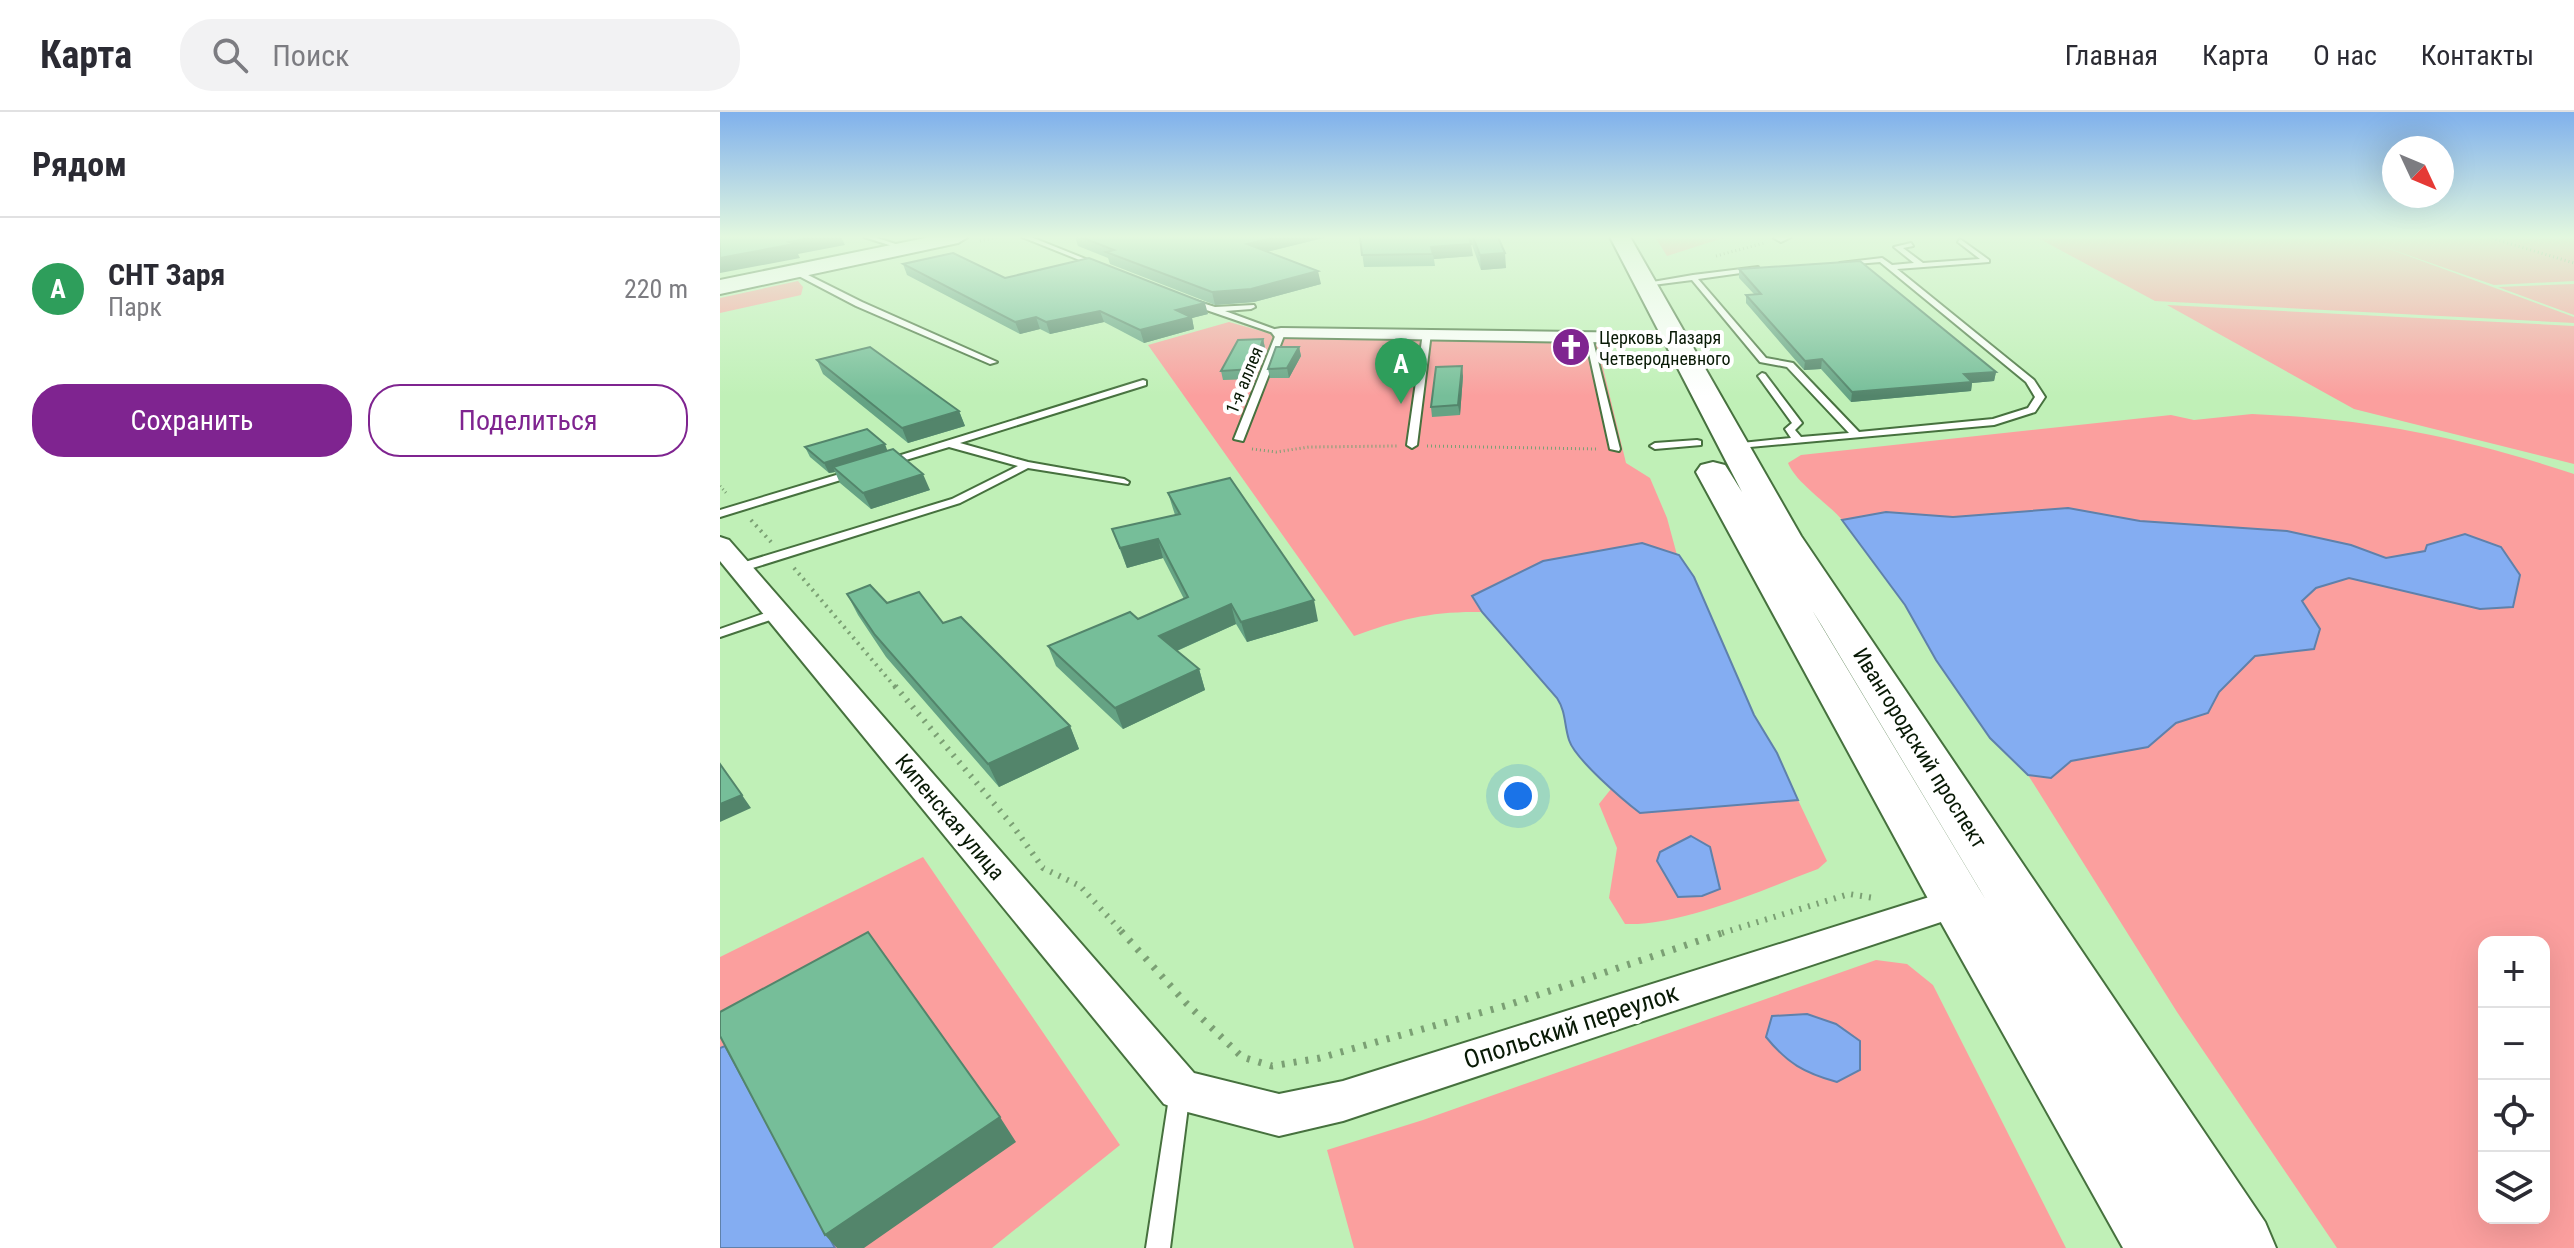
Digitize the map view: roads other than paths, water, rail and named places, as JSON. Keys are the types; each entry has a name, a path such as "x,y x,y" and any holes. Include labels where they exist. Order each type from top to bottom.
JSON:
{"highway":[{"name":"Ивангородский проспект","path":"1623,290 1646,338 1714,445 1783,537 1843,626 2012,896 2239,1248"},
{"name":"Ивангородский проспект","path":"1648,290 1714,445 1749,540 1958,902 2164,1248"}],"street":[{"path":"1281,333 1646,338"},
{"name":"Кипенская улица","path":"730,556 1180,1090"},
{"name":"Опольский переулок","path":"1180,1090 1279,1115 1343,1101 1958,902"}],"lane":[{"path":"832,290 993,362"},
{"path":"1704,290 1763,360 1790,365 1857,435"},
{"path":"1655,446 1798,441 1994,422 2032,410 2040,397 2030,380 1919,290"},
{"path":"1180,298 1281,333"},
{"path":"1210,309 1251,307"},
{"name":"1-я аллея","path":"1239,439 1281,333"},
{"path":"1412,445 1427,333"},
{"path":"1588,337 1615,449"},
{"path":"1762,376 1797,423 1790,429 1798,441"},
{"path":"880,465 1143,383"},
{"path":"951,443 1027,465 1124,482"},
{"path":"730,556 782,554 891,523 956,501 1027,465"},
{"path":"720,514 866,469"},
{"path":"720,633 777,613"},
{"path":"1158,1248 1180,1090"}],"water":[{"path":"2068,508 2140,521 2287,531 2351,545 2386,558 2425,551 2427,545 2465,534 2501,547 2520,575 2513,607 2480,609 2349,578 2316,588 2302,601 2320,629 2314,649 2255,656 2219,692 2208,713 2176,723 2148,747 2071,761 2051,778 2028,775 1990,738 1936,660 1905,605 1842,520 1886,512 1953,517"},
{"path":"1642,543 1679,555 1694,577 1754,715 1777,753 1798,800 1640,813 1580,758 1569,740 1557,698 1482,612 1472,596 1543,561"},
{"path":"1691,836 1710,847 1720,889 1702,896 1678,897 1657,861 1660,852"},
{"path":"1807,1014 1836,1024 1860,1041 1860,1070 1837,1082 1825,1079 1789,1060 1766,1037 1772,1016"},
{"path":"725,1046 835,1248 720,1248 720,1048"}],"place":[{"name":"Церковь Лазаря Четверодневного","path":"1571,347"},
{"name":"СНТ Заря","path":"1401,404"}]}
